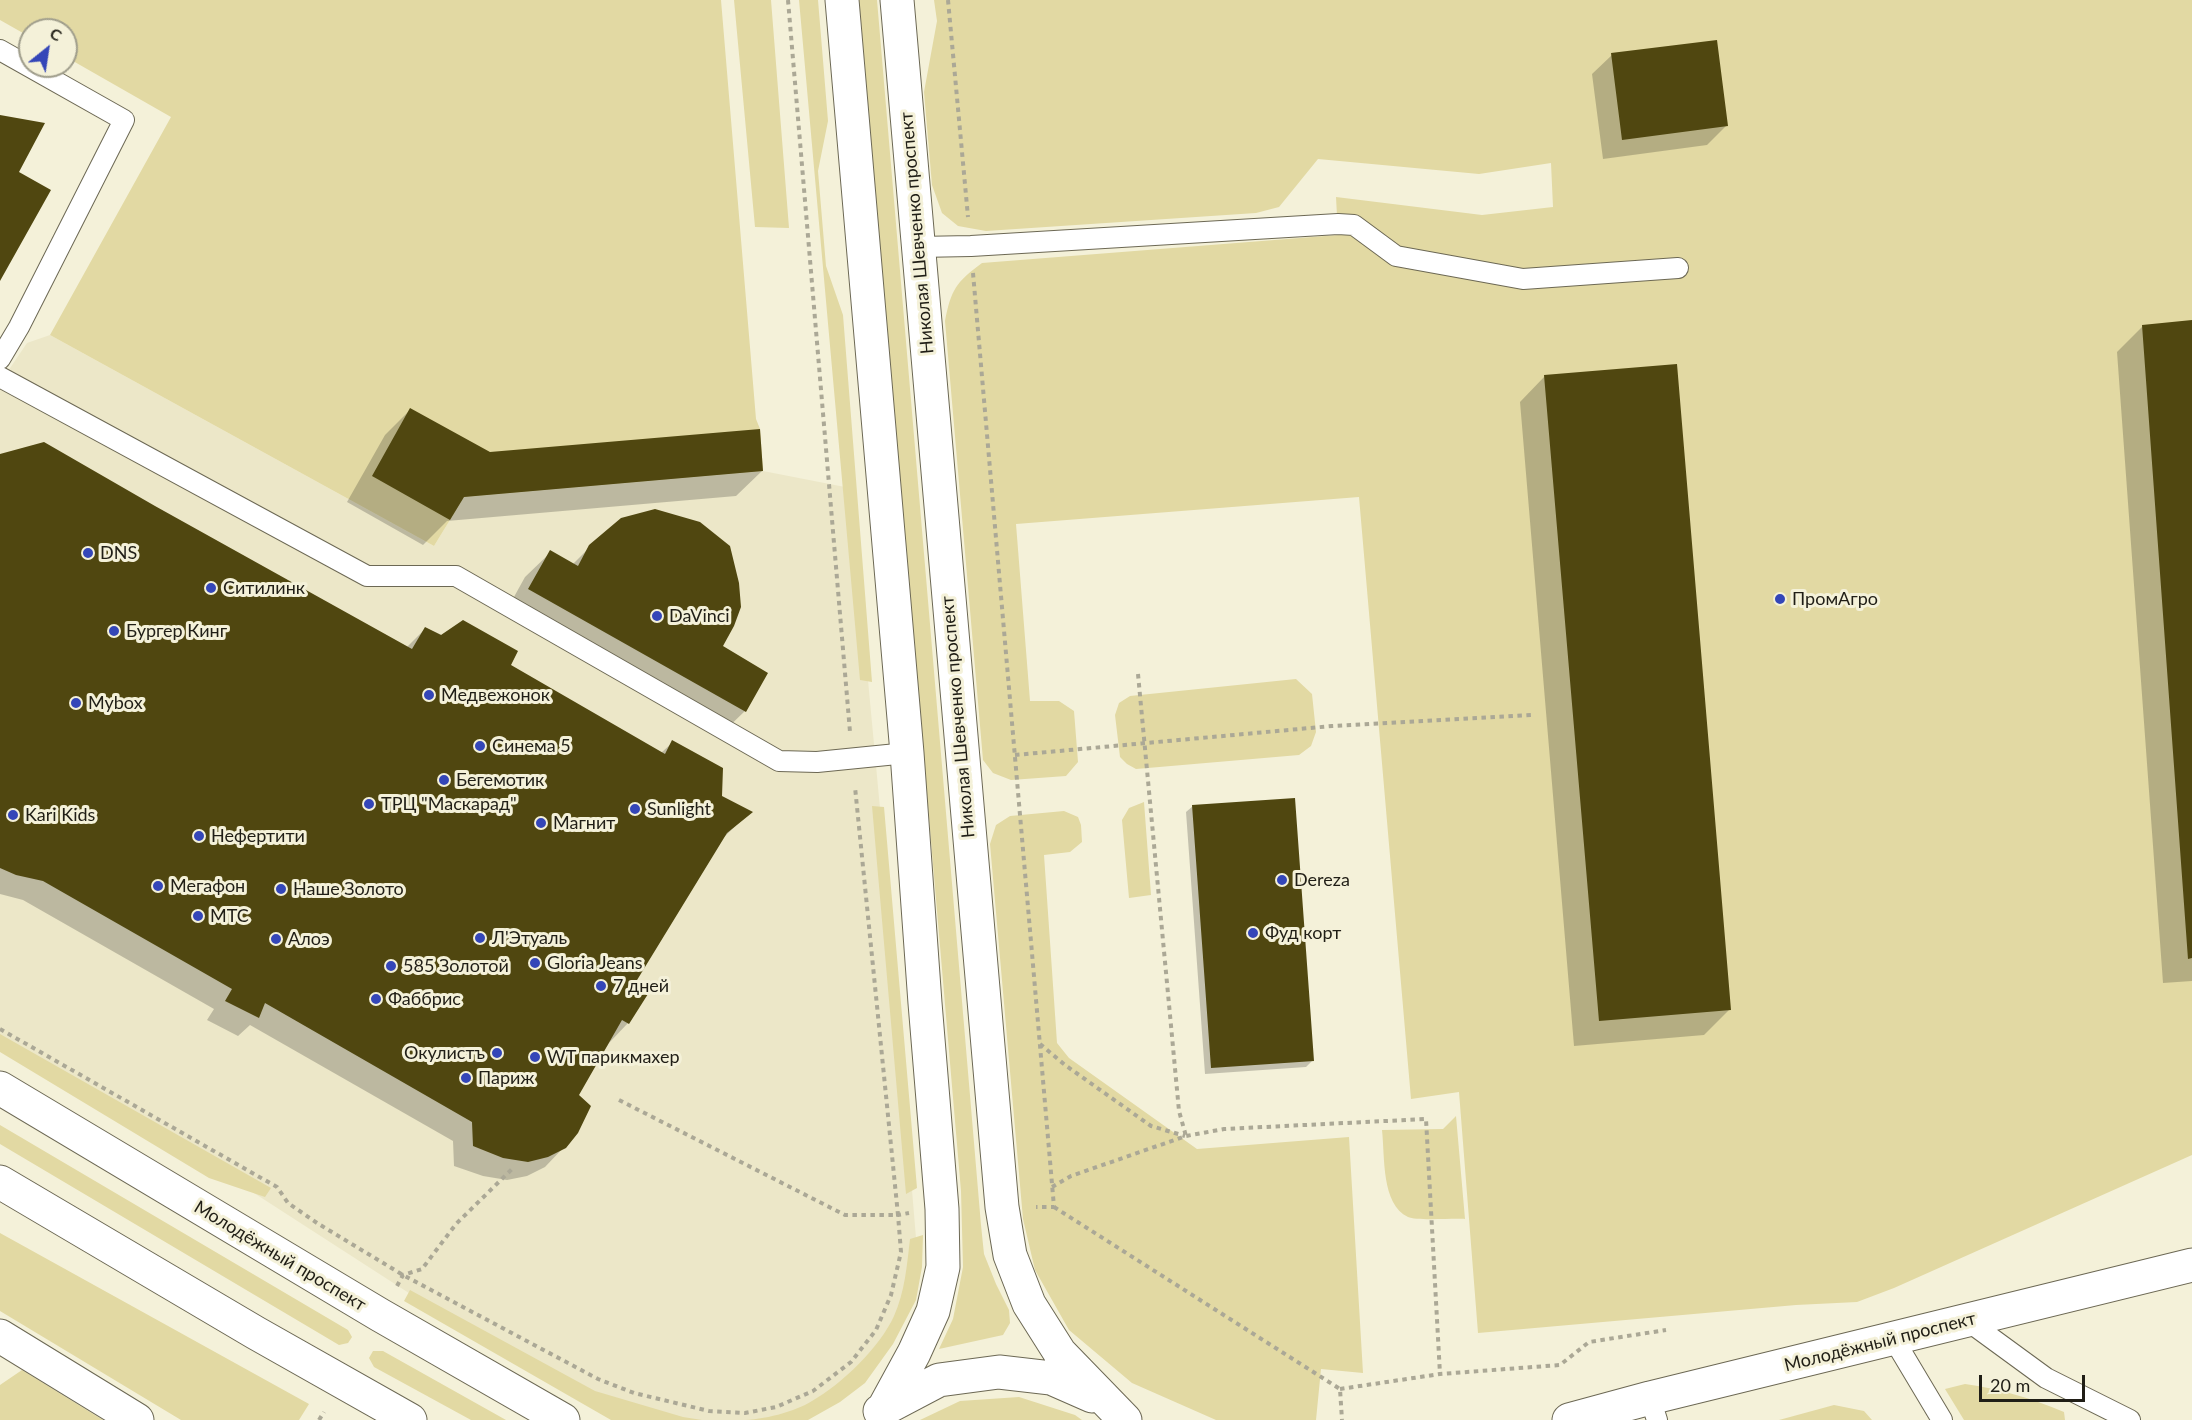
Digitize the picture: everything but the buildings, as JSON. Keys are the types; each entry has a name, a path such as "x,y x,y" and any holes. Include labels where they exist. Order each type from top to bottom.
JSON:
{"main road":[{"path":"842,0 907,753 942,1209 943,1267 933,1311 914,1353 876,1414"},
{"name":"Николая Шевченко проспект","path":"897,0 1002,1207 1010,1255 1029,1304 1060,1353 1116,1411"},
{"name":"Молодёжный проспект","path":"0,1088 380,1315 563,1420"},
{"path":"0,1182 256,1333 410,1420"},
{"name":"Молодёжный проспект","path":"1569,1420 1654,1409 1893,1338 2192,1265"},
{"path":"0,1336 137,1420"},
{"path":"876,1414 939,1380 999,1372 1051,1378 1116,1411 1145,1420"}],"lane":[{"path":"0,50 124,120 19,327 0,359"},
{"path":"918,247 971,246 1338,224 1354,225 1396,256 1523,279 1678,268"},
{"path":"0,377 367,576 456,576 779,761 817,762 907,753"},
{"path":"1968,1321 2046,1378 2130,1420"},
{"path":"1893,1338 1942,1420"}],"path":[{"path":"0,1029 277,1186 288,1203 316,1223 403,1275 598,1379 634,1393 709,1411 745,1413 776,1407 813,1391 851,1362 876,1330 891,1295 901,1252 852,759 788,0"},
{"path":"948,0 1054,1207"},
{"path":"1138,674 1179,1111 1186,1136"},
{"path":"1015,755 1332,726 1532,715"},
{"path":"1040,1044 1065,1065 1150,1126 1186,1136"},
{"path":"619,1100 845,1215 898,1215 942,1209"},
{"path":"1052,1187 1071,1176 1186,1136 1224,1129 1426,1119 1440,1374"},
{"path":"392,1295 403,1275 422,1269 456,1224 512,1169"},
{"path":"1002,1207 1054,1207 1340,1389 1440,1374 1560,1365 1589,1342 1666,1330"},
{"path":"1340,1389 1342,1420"},
{"path":"319,1420 324,1412"}],"shaded area":[{"path":"0,0 721,0 756,419 760,429 763,471 464,497 434,546 50,335 171,117 78,64 78,18 18,18 18,30 0,20"},
{"path":"734,0 771,0 789,228 755,227"},
{"path":"799,0 818,0 828,121 818,171 826,266 843,315 872,682 860,680"},
{"path":"859,0 877,0 984,1254 1009,1310 1010,1323 1003,1335 939,1349 953,1319 963,1267 961,1191"},
{"name":"ПромАгро","path":"934,0 2192,0 2192,1155 1894,1288 1857,1302 1796,1305 1478,1333 1459,1092 1411,1099 1359,497 1016,524 1030,701 1059,701 1074,711 1078,762 1066,776 1011,780 993,773 983,760 945,321 952,294 960,282 982,263 1338,235 1336,197 1482,215 1553,207 1551,163 1479,174 1318,159 1279,207 1256,213 986,231 958,226 942,213 932,185 924,92 937,21"},
{"path":"50,335 434,546 464,497 763,471 850,488 881,819 917,1250 911,1290 863,1372 783,1420 653,1420 608,1409 429,1306 223,1173 0,1042 0,383 27,343"},
{"path":"1296,679 1312,694 1316,732 1311,746 1299,755 1136,769 1120,757 1115,715 1119,703 1130,696"},
{"path":"1144,802 1151,895 1129,898 1122,820 1129,808"},
{"path":"872,806 884,807 917,1188 906,1194"},
{"path":"1064,811 1078,817 1082,842 1070,852 1044,855 1057,1043 1069,1058 1197,1149 1349,1137 1363,1373 1321,1369 1316,1420 1216,1420 1132,1383 1069,1330 1035,1270 1023,1219 990,844 996,825 1010,816"},
{"path":"0,1034 271,1188 265,1197 209,1178 0,1052"},
{"path":"1456,1116 1465,1219 1408,1217 1399,1211 1389,1191 1384,1166 1382,1130 1443,1129"},
{"path":"0,1125 348,1330 352,1337 348,1343 339,1345 0,1144"},
{"path":"0,1233 309,1404 299,1420 181,1420 0,1311"},
{"path":"923,1235 922,1267 916,1300 893,1344 865,1383 840,1402 808,1420 742,1420 759,1419 797,1409 824,1394 859,1364 888,1328 894,1316 903,1288 910,1239"},
{"path":"410,1290 595,1391 683,1417 702,1420 611,1420 404,1301"},
{"path":"373,1351 383,1351 506,1420 471,1420 374,1367 369,1358"},
{"path":"22,1370 103,1420 0,1420 0,1385"},
{"path":"1965,1384 2003,1391 2040,1402 2064,1412 2065,1420 1964,1420 1945,1389"},
{"path":"1019,1397 1075,1415 1082,1420 920,1420 960,1401"},
{"path":"1834,1405 1864,1411 1872,1420 1779,1420"}],"place":[{"name":"DNS","path":"88,553"},
{"name":"Ситилинк","path":"211,588"},
{"name":"ПромАгро","path":"1780,599"},
{"name":"DaVinci","path":"657,616"},
{"name":"Бургер Кинг","path":"114,631"},
{"name":"Медвежонок","path":"429,695"},
{"name":"Mybox","path":"76,703"},
{"name":"Синема 5","path":"480,746"},
{"name":"Бегемотик","path":"444,780"},
{"name":"ТРЦ \"Маскарад\"","path":"369,804"},
{"name":"Sunlight","path":"635,809"},
{"name":"Kari Kids","path":"13,815"},
{"name":"Магнит","path":"541,823"},
{"name":"Нефертити","path":"199,836"},
{"name":"Dereza","path":"1282,880"},
{"name":"Мегафон","path":"158,886"},
{"name":"Наше Золото","path":"281,889"},
{"name":"МТС","path":"198,916"},
{"name":"Фуд корт","path":"1253,933"},
{"name":"Л'Этуаль","path":"480,938"},
{"name":"Алоэ","path":"276,939"},
{"name":"Gloria Jeans","path":"535,963"},
{"name":"585 Золотой","path":"391,966"},
{"name":"7 дней","path":"601,986"},
{"name":"Фаббрис","path":"376,999"},
{"name":"Окулистъ","path":"497,1053"},
{"name":"WT парикмахер","path":"535,1057"},
{"name":"Париж","path":"466,1078"}]}
